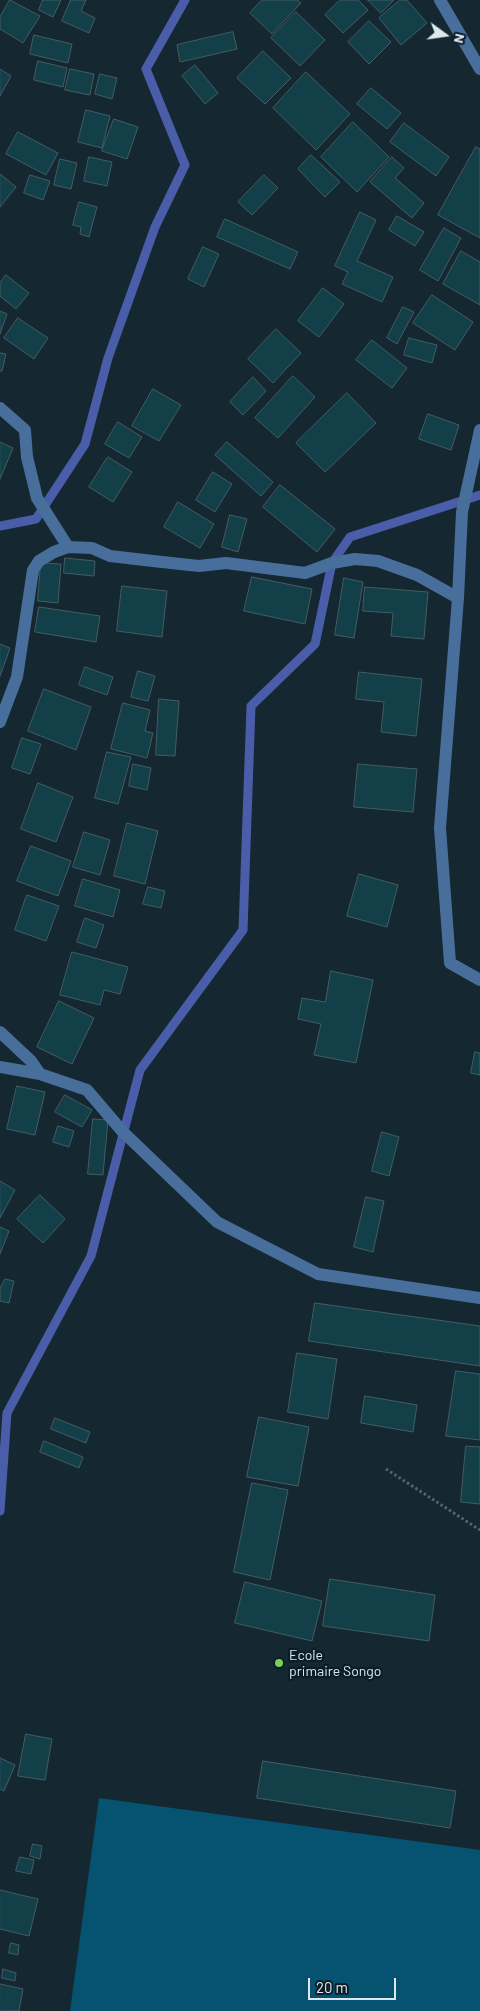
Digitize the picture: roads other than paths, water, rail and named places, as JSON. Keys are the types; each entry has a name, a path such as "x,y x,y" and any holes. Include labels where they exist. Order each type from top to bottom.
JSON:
{"street":[{"path":"440,0 480,69"},
{"path":"0,408 25,430 27,456 37,498 68,547"},
{"path":"480,430 462,512 458,598 440,828 450,963 480,980"},
{"path":"0,722 17,677 33,570 39,561 54,552 68,547 92,548 110,556 153,561 199,566 226,563 305,573 332,563 356,559 378,561 417,575 458,598"},
{"path":"0,1032 31,1061 40,1074"},
{"path":"0,1066 40,1074 87,1090 122,1131 217,1222 318,1274 480,1298"}],"waterway":[{"path":"0,526 36,519 85,444 108,358 155,227 185,165 146,69 185,0"},
{"path":"0,1511 7,1413 91,1256 140,1070 243,930 251,706 315,644 332,563 350,537 480,495"}],"place":[{"name":"Ecole primaire Songo","path":"279,1663"}]}
